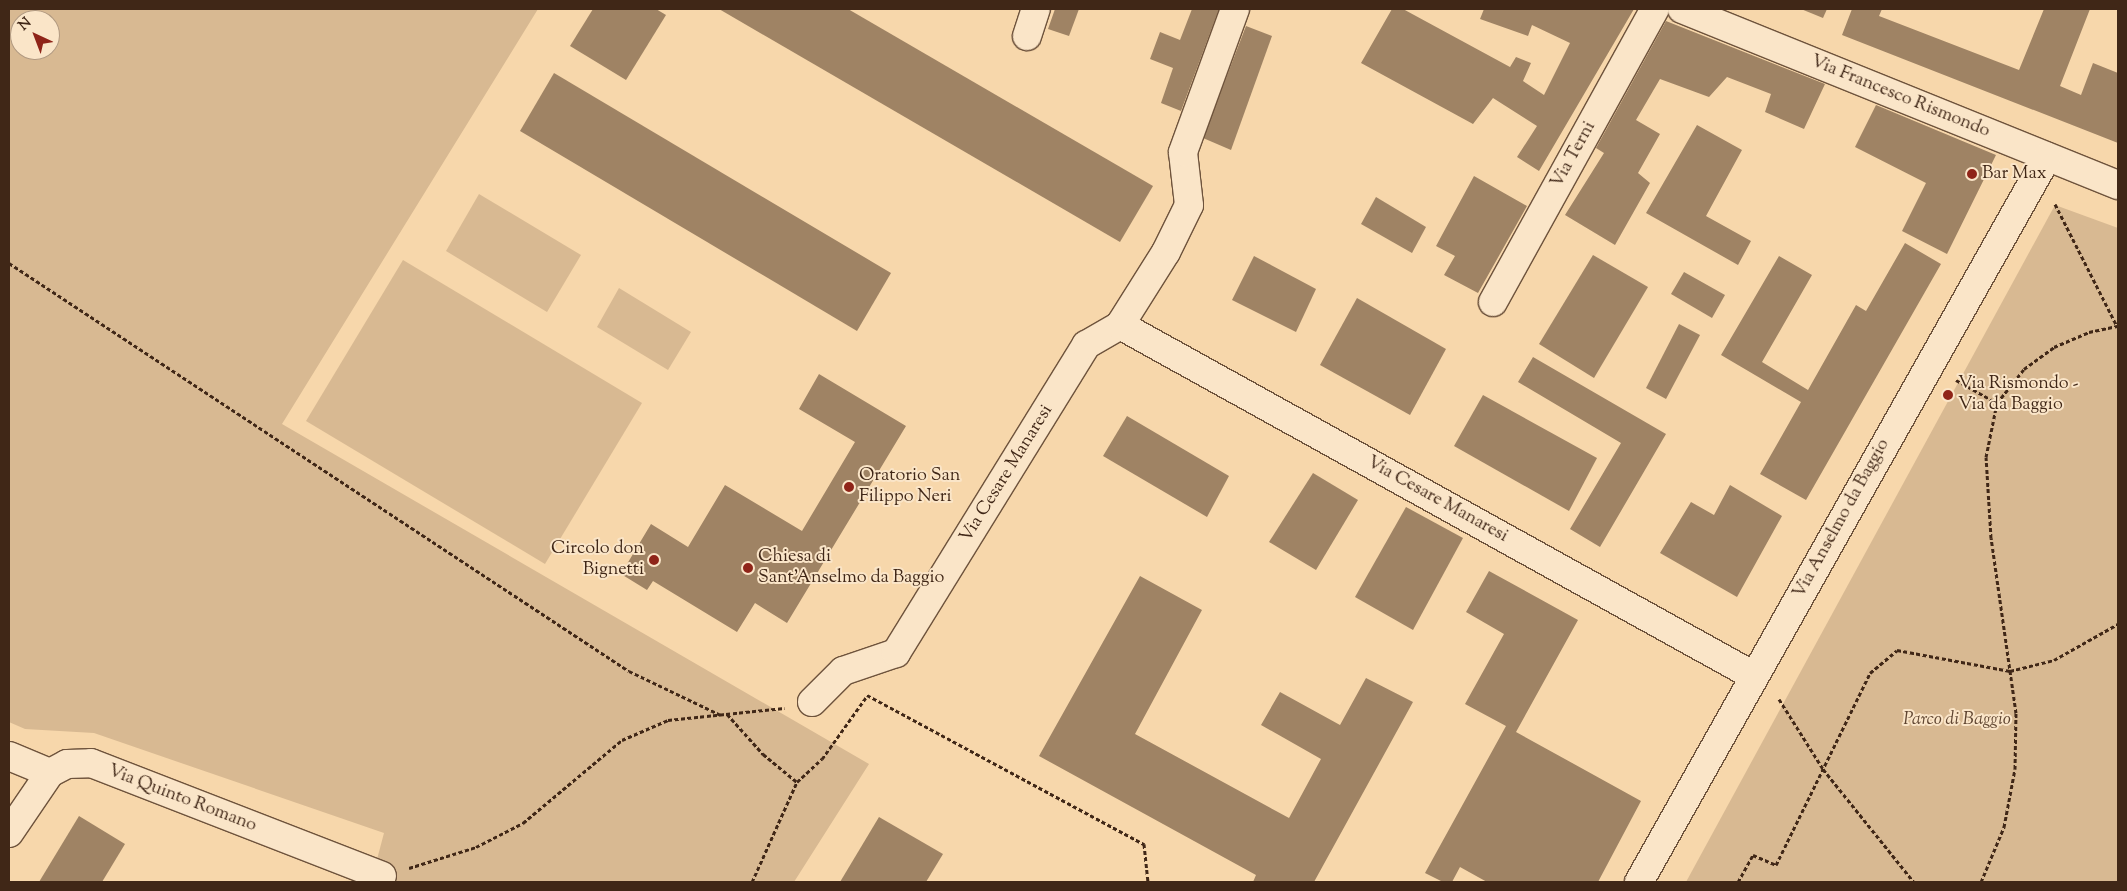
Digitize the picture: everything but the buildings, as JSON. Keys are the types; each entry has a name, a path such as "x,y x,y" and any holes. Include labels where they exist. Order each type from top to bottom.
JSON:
{"street":[{"path":"1027,36 1036,9"},
{"name":"Via Cesare Manaresi","path":"896,653 1086,345 1120,325 1166,252 1189,205 1183,152 1235,9"},
{"name":"Via Terni","path":"1493,302 1655,9"},
{"name":"Via Francesco Rismondo","path":"1682,9 2118,185"},
{"name":"Via Anselmo da Baggio","path":"1640,882 2046,157"},
{"name":"Via Cesare Manaresi","path":"1120,325 1754,676"},
{"path":"812,702 843,671 896,653"},
{"path":"9,756 50,773 9,833"},
{"name":"Via Quinto Romano","path":"50,773 67,764 91,763 382,876"}],"path":[{"path":"1981,882 2004,827 2015,769 2016,713 1991,538 1986,457 1997,403 2024,369 2054,347 2090,332 2118,326 2054,202"},
{"path":"9,263 629,671 721,715"},
{"path":"1952,378 1997,403"},
{"path":"1738,882 1753,855 1776,865 1870,673 1897,650 2010,671 2054,660 2118,624"},
{"path":"752,882 797,782 822,759 896,653"},
{"path":"867,695 1144,844 1148,882"},
{"path":"1779,699 1823,769 1914,882"},
{"path":"382,876 476,847 523,823 622,740 668,720 721,715 812,702"},
{"path":"727,714 763,754 797,782"}],"green space":[{"path":"9,9 538,9 282,424 869,764 794,882 371,882 384,833 94,733 25,729 9,722"},
{"path":"479,194 581,255 547,312 446,251"},
{"name":"Parco di Baggio","path":"2055,205 2118,228 2118,882 1686,882"},
{"path":"403,260 642,403 545,564 306,421"},
{"path":"619,288 691,332 668,370 597,327"}],"place":[{"name":"Bar Max","path":"1972,174"},
{"name":"Via Rismondo - Via da Baggio","path":"1948,395"},
{"name":"Oratorio San Filippo Neri","path":"849,487"},
{"name":"Circolo don Bignetti","path":"654,560"},
{"name":"Chiesa di Sant'Anselmo da Baggio","path":"748,568"}]}
